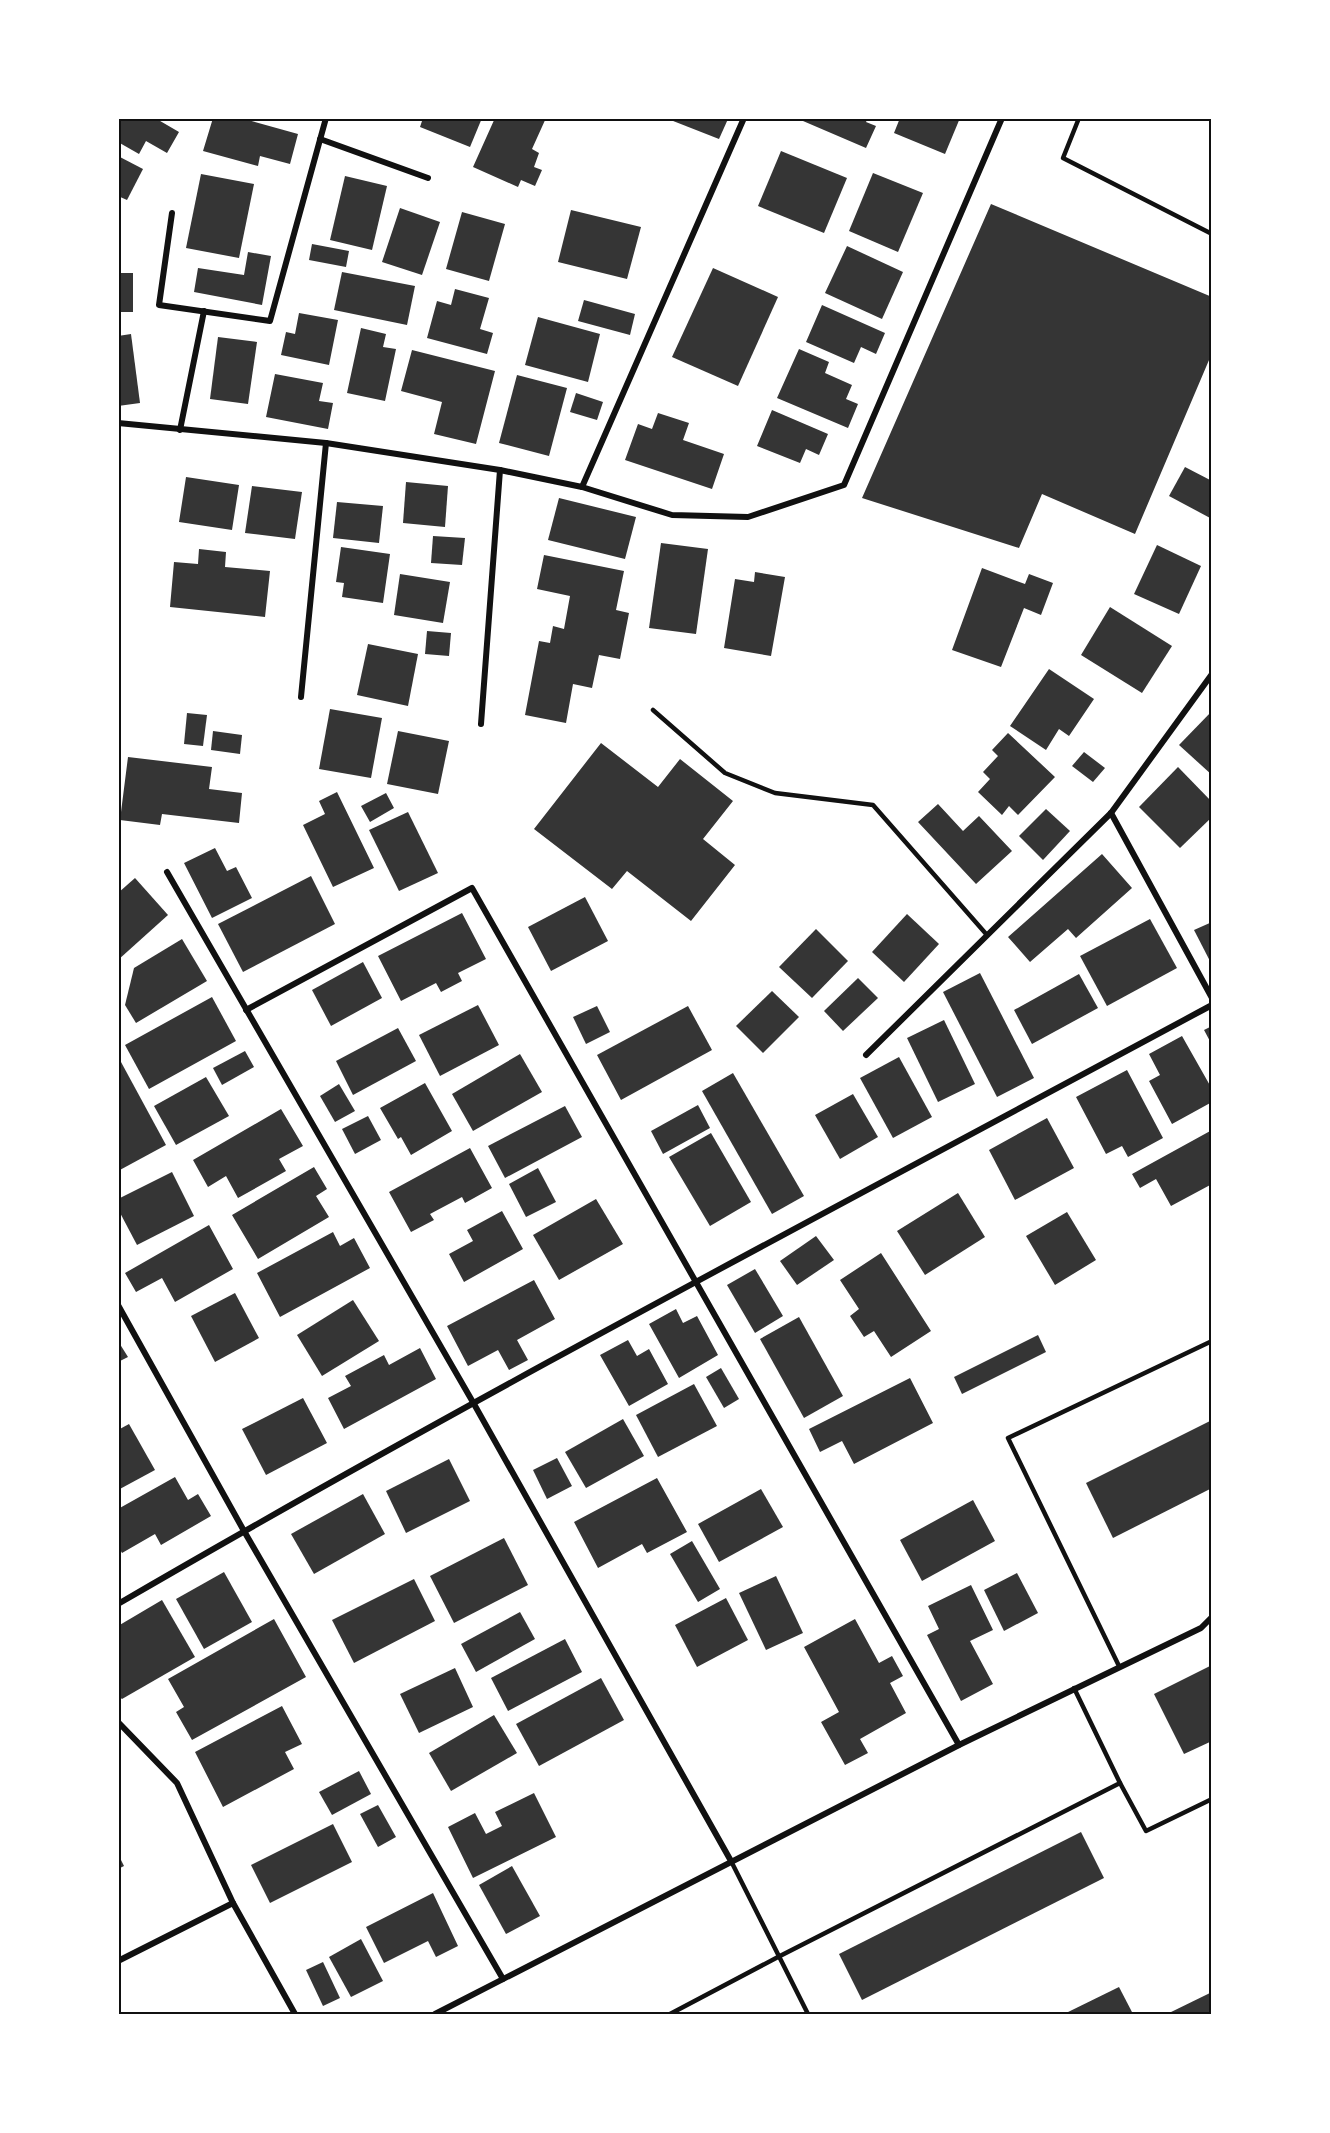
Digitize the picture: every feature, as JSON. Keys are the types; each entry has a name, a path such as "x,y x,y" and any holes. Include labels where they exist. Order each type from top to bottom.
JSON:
{"street":[{"path":"172,213 159,305 270,321 326,118"},
{"path":"582,487 744,118"},
{"path":"118,423 326,443 500,470 582,487 672,515 748,517 844,485 1002,118"},
{"path":"320,139 428,178"},
{"path":"180,430 204,311"},
{"path":"301,697 326,443"},
{"path":"481,724 500,470"},
{"path":"866,1055 1111,813 1212,674"},
{"path":"1111,813 1212,998"},
{"path":"167,872 474,1404 730,1861"},
{"path":"246,1010 472,888 959,1745"},
{"path":"118,1604 244,1531 474,1404 1212,1005"},
{"path":"118,1305 244,1531 503,1979"},
{"path":"435,2014 959,1745 1201,1628 1212,1617"},
{"path":"118,1722 177,1783 233,1903 295,2014"},
{"path":"118,1961 233,1903"}],"lane":[{"path":"1079,118 1063,158 1212,234"},
{"path":"653,710 724,773 775,793 873,805 987,935"},
{"path":"1119,1666 1008,1438 1212,1341"},
{"path":"1201,1628 1212,1623"},
{"path":"1074,1688 1146,1831 1212,1799"},
{"path":"670,2014 1120,1783"},
{"path":"730,1861 808,2014"}],"building":[{"path":"118,118 155,118 179,132 167,153 146,141 139,154 118,142"},
{"path":"213,118 241,118 298,134 290,164 260,156 258,166 203,151"},
{"path":"423,118 482,118 470,147 420,127"},
{"path":"495,118 546,118 532,149 539,153 534,167 542,170 535,186 521,180 518,187 473,167"},
{"path":"796,118 868,118 866,122 876,126 866,148"},
{"path":"900,118 960,118 945,154 894,133"},
{"path":"668,119 728,119 719,139"},
{"path":"781,151 847,178 824,233 758,206"},
{"path":"118,156 143,169 127,200 118,196"},
{"path":"873,173 923,193 898,252 849,231"},
{"path":"201,174 254,184 239,258 186,248"},
{"path":"345,176 387,186 372,250 330,240"},
{"path":"991,204 1212,297 1212,353 1135,534 1042,494 1019,548 862,498"},
{"path":"400,208 440,222 422,275 382,262"},
{"path":"571,210 641,227 627,279 558,262"},
{"path":"462,212 505,224 489,281 446,269"},
{"path":"312,244 349,251 346,267 309,260"},
{"path":"847,246 903,272 882,319 825,293"},
{"path":"248,252 271,256 262,305 194,292 198,268 244,275"},
{"path":"713,268 778,297 738,386 672,357"},
{"path":"342,272 415,286 407,325 334,310"},
{"path":"118,273 133,273 133,312 118,312"},
{"path":"455,289 489,298 480,329 493,333 487,354 427,338 437,301 451,305"},
{"path":"584,300 635,314 630,335 578,321"},
{"path":"822,305 885,333 876,354 861,347 854,363 806,342"},
{"path":"299,313 338,320 329,365 281,355 286,332 295,334"},
{"path":"538,317 600,334 588,382 525,365"},
{"path":"361,328 386,334 383,347 396,349 385,401 347,393"},
{"path":"131,334 140,403 118,406 118,336"},
{"path":"218,337 257,342 248,404 210,399"},
{"path":"799,349 829,362 825,373 852,385 846,399 858,404 848,428 777,398"},
{"path":"412,350 495,371 476,444 434,434 442,402 401,391"},
{"path":"275,374 323,383 319,401 333,403 328,429 266,417"},
{"path":"517,375 567,388 549,456 499,443"},
{"path":"576,393 603,402 597,420 570,412"},
{"path":"772,410 828,434 819,455 806,449 800,463 757,446"},
{"path":"658,413 689,423 683,440 724,454 712,489 625,460 638,424 652,429"},
{"path":"1185,467 1212,481 1212,519 1169,496"},
{"path":"186,477 239,485 232,530 179,522"},
{"path":"406,482 448,486 445,527 403,523"},
{"path":"252,486 302,492 295,539 245,533"},
{"path":"559,498 636,517 625,559 548,540"},
{"path":"337,502 383,506 379,543 333,538"},
{"path":"433,536 465,538 462,565 431,563"},
{"path":"661,543 708,549 696,634 649,628"},
{"path":"1157,545 1201,566 1179,614 1134,594"},
{"path":"341,547 390,554 383,603 342,597 344,583 336,582"},
{"path":"199,549 226,552 225,567 270,571 265,617 170,607 174,562 198,564"},
{"path":"544,555 624,571 616,610 629,613 620,659 599,655 592,688 573,684 566,723 525,715 539,641 550,643 553,626 564,629 570,596 537,589"},
{"path":"982,568 1025,584 1029,574 1053,583 1041,615 1024,608 1001,667 952,650"},
{"path":"755,572 785,577 771,656 724,648 735,579 754,582"},
{"path":"400,574 450,582 443,623 394,615"},
{"path":"1110,607 1172,646 1142,693 1081,655"},
{"path":"427,631 451,633 449,656 425,654"},
{"path":"368,644 418,654 408,706 357,695"},
{"path":"1049,669 1094,699 1069,736 1059,729 1046,750 1010,726"},
{"path":"330,709 382,718 371,778 319,769"},
{"path":"1212,711 1212,775 1179,745"},
{"path":"187,713 207,715 203,746 184,744"},
{"path":"213,731 242,735 240,754 211,750"},
{"path":"398,731 449,741 438,794 387,784"},
{"path":"1008,733 1055,777 1018,815 1009,806 1002,815 978,792 990,779 983,772 998,756 992,750"},
{"path":"601,743 658,787 680,759 733,801 703,839 735,865 691,921 627,871 612,889 534,829"},
{"path":"1084,752 1105,768 1093,782 1072,766"},
{"path":"128,757 212,767 209,789 242,793 239,823 162,814 160,825 120,820"},
{"path":"1178,767 1212,802 1212,817 1180,848 1139,807"},
{"path":"337,792 374,868 333,887 303,825 325,814 319,801"},
{"path":"386,793 394,808 370,822 361,806"},
{"path":"938,804 963,831 979,816 1012,851 976,884 918,822"},
{"path":"1046,809 1070,831 1043,860 1019,836"},
{"path":"408,812 438,873 399,891 369,830"},
{"path":"215,848 227,871 236,867 252,898 212,918 184,863"},
{"path":"1102,854 1132,888 1076,938 1068,929 1030,962 1008,937"},
{"path":"311,876 335,924 243,972 218,924"},
{"path":"135,878 168,915 118,960 118,893"},
{"path":"585,897 608,941 551,971 528,927"},
{"path":"462,913 486,959 458,973 462,981 441,992 436,983 401,1001 378,956"},
{"path":"907,914 939,944 904,982 872,952"},
{"path":"1150,919 1177,968 1107,1006 1080,956"},
{"path":"1212,922 1212,965 1194,930"},
{"path":"816,929 848,961 812,998 779,967"},
{"path":"182,939 207,981 136,1023 125,1005 134,968"},
{"path":"363,962 382,998 331,1026 312,990"},
{"path":"980,973 1034,1078 997,1097 943,992"},
{"path":"1079,974 1098,1008 1032,1044 1014,1010"},
{"path":"858,978 878,998 843,1031 824,1011"},
{"path":"772,991 799,1017 763,1053 736,1026"},
{"path":"212,997 236,1041 149,1089 125,1045"},
{"path":"478,1005 499,1045 440,1076 419,1035"},
{"path":"597,1006 610,1032 586,1044 573,1017"},
{"path":"688,1006 712,1050 621,1100 597,1055"},
{"path":"944,1020 975,1084 938,1102 907,1038"},
{"path":"1212,1026 1212,1045 1204,1030"},
{"path":"398,1028 416,1061 353,1095 336,1061"},
{"path":"1182,1036 1212,1089 1212,1102 1172,1124 1149,1081 1160,1075 1149,1054"},
{"path":"245,1051 254,1067 222,1085 213,1068"},
{"path":"520,1054 542,1092 473,1131 452,1094"},
{"path":"899,1057 932,1117 893,1138 860,1078"},
{"path":"121,1062 166,1145 118,1171 118,1064"},
{"path":"1127,1070 1163,1138 1128,1157 1122,1146 1106,1154 1076,1097"},
{"path":"733,1073 804,1196 772,1214 702,1091"},
{"path":"206,1077 229,1116 176,1145 154,1106"},
{"path":"425,1083 452,1131 411,1155 401,1137 398,1139 380,1108"},
{"path":"339,1084 355,1111 335,1122 320,1096"},
{"path":"853,1094 878,1137 840,1159 815,1115"},
{"path":"698,1105 710,1128 663,1154 651,1131"},
{"path":"565,1106 582,1137 505,1178 488,1146"},
{"path":"281,1109 303,1146 279,1159 286,1171 238,1198 226,1176 208,1187 193,1160"},
{"path":"368,1116 381,1140 355,1154 342,1129"},
{"path":"1047,1118 1074,1168 1015,1200 989,1150"},
{"path":"1212,1130 1212,1184 1171,1206 1156,1179 1140,1188 1132,1174"},
{"path":"711,1133 751,1202 710,1226 669,1157"},
{"path":"470,1148 492,1188 465,1203 462,1197 430,1214 434,1220 411,1232 389,1192"},
{"path":"314,1167 327,1189 316,1196 329,1217 258,1259 232,1215"},
{"path":"538,1168 556,1202 526,1217 509,1184"},
{"path":"172,1172 194,1216 137,1245 118,1209 118,1199"},
{"path":"958,1193 985,1237 925,1275 897,1231"},
{"path":"596,1199 623,1244 559,1280 533,1235"},
{"path":"502,1211 523,1249 464,1282 449,1254 473,1241 467,1230"},
{"path":"1067,1212 1096,1260 1055,1285 1026,1236"},
{"path":"209,1225 233,1269 175,1302 162,1278 136,1292 125,1273"},
{"path":"333,1232 340,1246 354,1238 370,1268 280,1317 257,1273"},
{"path":"816,1236 834,1260 797,1285 780,1261"},
{"path":"881,1253 931,1331 891,1357 874,1331 864,1337 850,1316 859,1309 840,1280"},
{"path":"755,1269 783,1316 755,1333 727,1285"},
{"path":"534,1280 555,1319 517,1340 528,1360 509,1370 498,1350 468,1366 447,1326"},
{"path":"235,1293 259,1338 215,1362 191,1316"},
{"path":"353,1300 379,1341 322,1376 297,1335"},
{"path":"676,1309 683,1323 697,1316 718,1355 679,1378 649,1324"},
{"path":"799,1317 843,1396 804,1418 760,1339"},
{"path":"1038,1335 1046,1352 962,1394 954,1377"},
{"path":"628,1340 637,1356 649,1349 668,1384 629,1406 600,1355"},
{"path":"118,1341 128,1357 118,1362"},
{"path":"420,1348 436,1379 344,1429 328,1398 351,1386 345,1376 384,1355 389,1365"},
{"path":"721,1368 739,1399 724,1408 706,1377"},
{"path":"910,1378 933,1423 854,1464 842,1441 820,1452 809,1429"},
{"path":"694,1384 717,1426 658,1457 636,1415"},
{"path":"303,1398 327,1443 266,1475 242,1429"},
{"path":"623,1419 644,1456 586,1488 565,1452"},
{"path":"1212,1420 1212,1488 1113,1538 1086,1483"},
{"path":"129,1424 155,1470 118,1490 118,1430"},
{"path":"557,1458 572,1486 547,1499 533,1470"},
{"path":"449,1459 470,1501 406,1533 386,1491"},
{"path":"175,1477 188,1500 198,1494 211,1516 161,1545 155,1534 122,1553 118,1546 118,1509"},
{"path":"657,1478 687,1532 647,1553 642,1544 598,1568 574,1522"},
{"path":"761,1489 783,1527 719,1562 698,1524"},
{"path":"363,1494 385,1534 314,1574 291,1534"},
{"path":"973,1500 995,1541 922,1581 900,1540"},
{"path":"504,1538 528,1585 454,1623 430,1576"},
{"path":"692,1541 720,1589 698,1602 670,1554"},
{"path":"224,1572 252,1622 204,1649 176,1599"},
{"path":"1017,1573 1038,1613 1004,1631 984,1590"},
{"path":"776,1576 803,1633 766,1650 739,1593"},
{"path":"414,1579 435,1621 354,1663 332,1620"},
{"path":"971,1585 993,1630 970,1641 993,1684 961,1701 927,1635 939,1629 928,1606"},
{"path":"726,1598 748,1640 697,1667 675,1625"},
{"path":"162,1600 195,1657 122,1699 118,1696 118,1626"},
{"path":"520,1612 535,1639 476,1672 461,1644"},
{"path":"274,1619 306,1677 192,1740 176,1712 184,1707 168,1679"},
{"path":"855,1619 879,1663 892,1656 903,1676 890,1683 906,1713 860,1739 868,1753 845,1765 821,1722 839,1712 804,1647"},
{"path":"565,1639 582,1672 508,1711 491,1678"},
{"path":"1212,1665 1212,1741 1184,1754 1154,1694"},
{"path":"455,1668 473,1707 419,1733 400,1694"},
{"path":"601,1678 624,1720 539,1766 516,1724"},
{"path":"282,1706 302,1744 285,1752 294,1769 223,1807 195,1752"},
{"path":"494,1715 517,1753 451,1791 429,1753"},
{"path":"359,1771 371,1794 332,1815 319,1792"},
{"path":"534,1793 556,1837 473,1878 448,1827 475,1813 486,1834 502,1826 495,1812"},
{"path":"378,1805 396,1837 378,1847 360,1814"},
{"path":"333,1824 352,1862 270,1903 251,1865"},
{"path":"1081,1832 1104,1878 862,2000 839,1954"},
{"path":"118,1854 124,1866 118,1869"},
{"path":"512,1866 540,1916 506,1934 479,1885"},
{"path":"433,1893 458,1946 436,1957 428,1941 384,1963 366,1927"},
{"path":"361,1939 383,1981 351,1997 329,1957"},
{"path":"323,1962 340,1998 323,2006 306,1970"},
{"path":"1119,1987 1133,2014 1064,2014"},
{"path":"1212,1992 1212,2014 1167,2014"}]}
